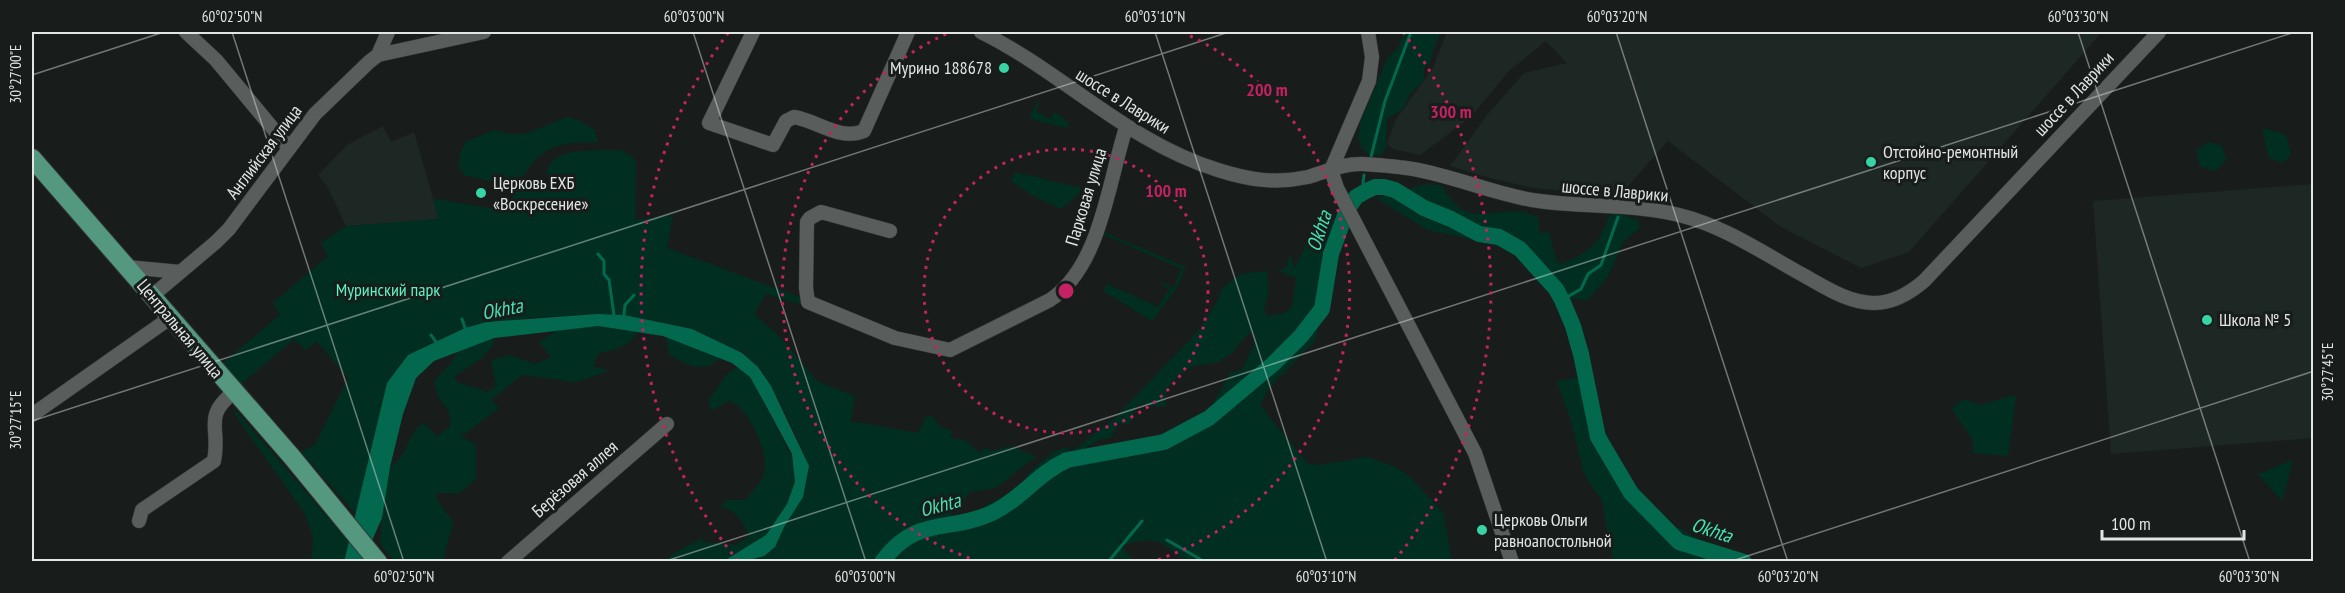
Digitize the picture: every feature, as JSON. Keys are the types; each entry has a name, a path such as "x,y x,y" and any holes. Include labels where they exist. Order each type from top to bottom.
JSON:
{"main road":[{"name":"Центральная улица","path":"32,158 329,500 378,561"}],"street":[{"path":"186,32 216,60 289,148"},
{"path":"378,55 388,32"},
{"path":"378,55 484,32"},
{"path":"753,32 709,123 773,145 786,121 794,117 842,134 854,135 864,131 908,32"},
{"name":"шоссе в Лаврики","path":"981,32 1008,46 1126,128 1177,155 1240,177 1277,182 1358,164 1382,165 1413,169 1529,200 1634,208 1678,215 1705,223 1839,295 1863,302 1885,301 1908,293 1924,281 2159,32"},
{"path":"1368,32 1372,57 1369,81 1331,170 1337,188 1475,453 1512,561"},
{"name":"Английская улица","path":"152,296 229,229 315,114 345,83 378,55"},
{"name":"Парковая улица","path":"890,231 821,212 810,218 807,222 806,288 808,302 895,339 950,350 1050,300 1059,294 1084,264 1094,240 1126,128"},
{"path":"128,267 180,272"},
{"path":"32,415 170,318"},
{"path":"139,521 142,510 214,461 215,414 218,406 234,392"},
{"name":"Берёзовая аллея","path":"508,561 666,424"}],"shaded area":[{"path":"1447,32 2102,32 1909,252 1861,268 1781,227 1668,141 1619,196 1533,188 1450,166 1488,114 1524,73 1567,63 1546,41 1509,71 1470,118 1420,155 1393,149 1387,144 1395,121 1433,68"},
{"path":"383,126 391,142 414,132 439,219 346,226 328,188 318,175 347,145"},
{"name":"Школа № 5","path":"2313,184 2313,438 2111,454 2093,201"},
{"path":"597,314 624,315 692,329 742,353 758,367 771,386 809,466 803,497 784,527 775,547 764,556 745,561 724,561 766,535 787,504 795,482 792,454 750,377 732,363 663,336 598,326 494,338 434,361 416,378 403,414 390,467 382,518 363,561 344,562 387,383 408,355 465,328 487,322"}],"green space":[{"path":"1404,32 1440,32 1429,64 1424,68 1424,80 1409,95 1403,109 1387,119 1386,146 1382,155 1369,155 1362,148 1358,138 1361,121 1388,57 1398,48"},
{"path":"1038,102 1040,103 1036,111 1050,119 1055,112 1069,123 1068,127 1031,119 1030,115"},
{"path":"568,117 595,130 598,143 574,143 544,152 516,182 506,179 505,184 463,175 464,171 459,169 460,153 466,142 494,130 524,133"},
{"path":"2262,128 2286,135 2291,154 2283,163 2269,158"},
{"path":"2208,142 2222,146 2226,160 2216,171 2200,167 2196,151"},
{"name":"Муринский парк","path":"620,150 633,157 636,164 635,220 673,215 667,248 802,298 801,304 766,294 754,314 781,338 817,381 855,396 851,421 918,433 926,417 932,416 941,427 952,431 951,438 965,440 980,453 985,448 992,451 1011,446 1036,456 996,488 971,492 950,516 944,519 972,513 1019,488 1031,471 1054,451 1068,447 1070,453 1116,417 1198,331 1215,306 1223,287 1240,274 1267,271 1269,291 1264,310 1267,316 1282,314 1292,308 1296,278 1276,270 1286,269 1290,254 1295,268 1317,220 1324,216 1336,219 1329,244 1316,340 1269,388 1260,405 1308,464 1320,465 1367,457 1396,467 1412,479 1443,513 1452,561 1185,561 1158,542 1144,541 1125,545 1120,539 1118,541 1133,561 745,561 761,556 770,550 800,500 805,486 807,461 787,417 763,373 743,354 751,346 742,353 692,329 624,315 597,314 528,318 465,328 408,355 387,383 357,515 301,452 315,445 348,378 317,341 306,350 294,339 240,385 222,364 280,315 273,303 328,256 321,243 346,226 438,219 433,199 502,210 505,199 511,200 513,193 548,182 548,168 560,156 580,151","holes":["1253,331 1255,342 1242,370 1231,372 1208,412 1162,438 1139,442 1138,449 1116,455 1103,455 1082,450 1100,439 1111,438 1118,424 1130,424 1136,406 1166,406 1167,389 1184,371 1223,359"]},
{"path":"1015,172 1081,188 1078,195 1061,209 1033,196 1011,181"},
{"path":"1426,184 1442,186 1453,202 1475,214 1512,211 1525,212 1539,218 1539,233 1549,232 1556,260 1562,264 1593,246 1602,234 1609,216 1616,213 1637,219 1640,228 1624,241 1607,278 1586,301 1549,293 1535,271 1515,249 1428,230 1376,198"},
{"path":"1101,231 1186,267 1176,289 1152,321 1103,291 1107,284 1158,307 1170,290 1161,285 1162,283 1173,288 1182,269 1100,233"},
{"path":"598,326 637,332 626,344 599,353 593,366 609,371 576,382 522,375 491,400 499,408 460,435 476,445 476,478 460,493 436,493 438,501 453,522 443,561 394,561 380,544 390,467 397,462 417,428 423,423 437,436 450,427 449,411 438,397 434,381 452,362 458,350 494,338 494,344 483,357 454,377 457,382 487,392 496,386 491,360 509,355 535,364 551,357 539,342 558,330"},
{"path":"666,337 720,358 708,366 701,367 681,362 669,354"},
{"path":"737,367 750,377 792,457 796,482 787,504 766,535 728,560 664,562 672,554 703,538 703,542 736,545 749,536 738,517 731,511 720,507 727,500 745,500 759,484 765,465 762,448 755,430 741,408 729,401 711,411 709,400 726,375"},
{"path":"1581,377 1628,482 1661,518 1711,546 1746,561 1615,561 1612,557 1602,501 1584,474 1571,421 1557,381"},
{"path":"2013,395 2016,398 2008,456 1973,453 1973,440 1952,409 1963,399 1981,405"},
{"path":"236,411 349,542 344,561 311,561 313,538 305,514 234,413"},
{"path":"2293,460 2282,501 2258,474"}],"waterway":[{"path":"1371,157 1385,101 1411,32"},
{"path":"1364,175 1363,183 1366,191"},
{"name":"Okhta","path":"882,562 907,537 920,531 976,519 992,513 1067,460 1164,442 1209,418 1273,364 1301,336 1322,309 1331,254 1347,210 1356,197 1375,187 1395,190 1424,208 1479,234 1499,237 1520,249 1556,289 1562,300 1581,354 1598,437 1631,493 1679,542 1744,562"},
{"path":"1562,300 1581,289 1588,274 1601,265 1618,217"},
{"path":"598,254 604,261 604,274 609,280 614,315"},
{"path":"624,315 625,305 634,295"},
{"path":"462,319 465,328"},
{"path":"431,335 436,342"},
{"path":"1108,562 1142,521"},
{"path":"1167,540 1205,562"}],"place":[{"name":"Мурино 188678","path":"1004,68"},
{"name":"Отстойно-ремонтный корпус","path":"1871,162"},
{"name":"Церковь ЕХБ «Воскресение»","path":"481,193"},
{"name":"Школа № 5","path":"2207,320"},
{"name":"Церковь Ольги равноапостольной","path":"1482,530"}]}
